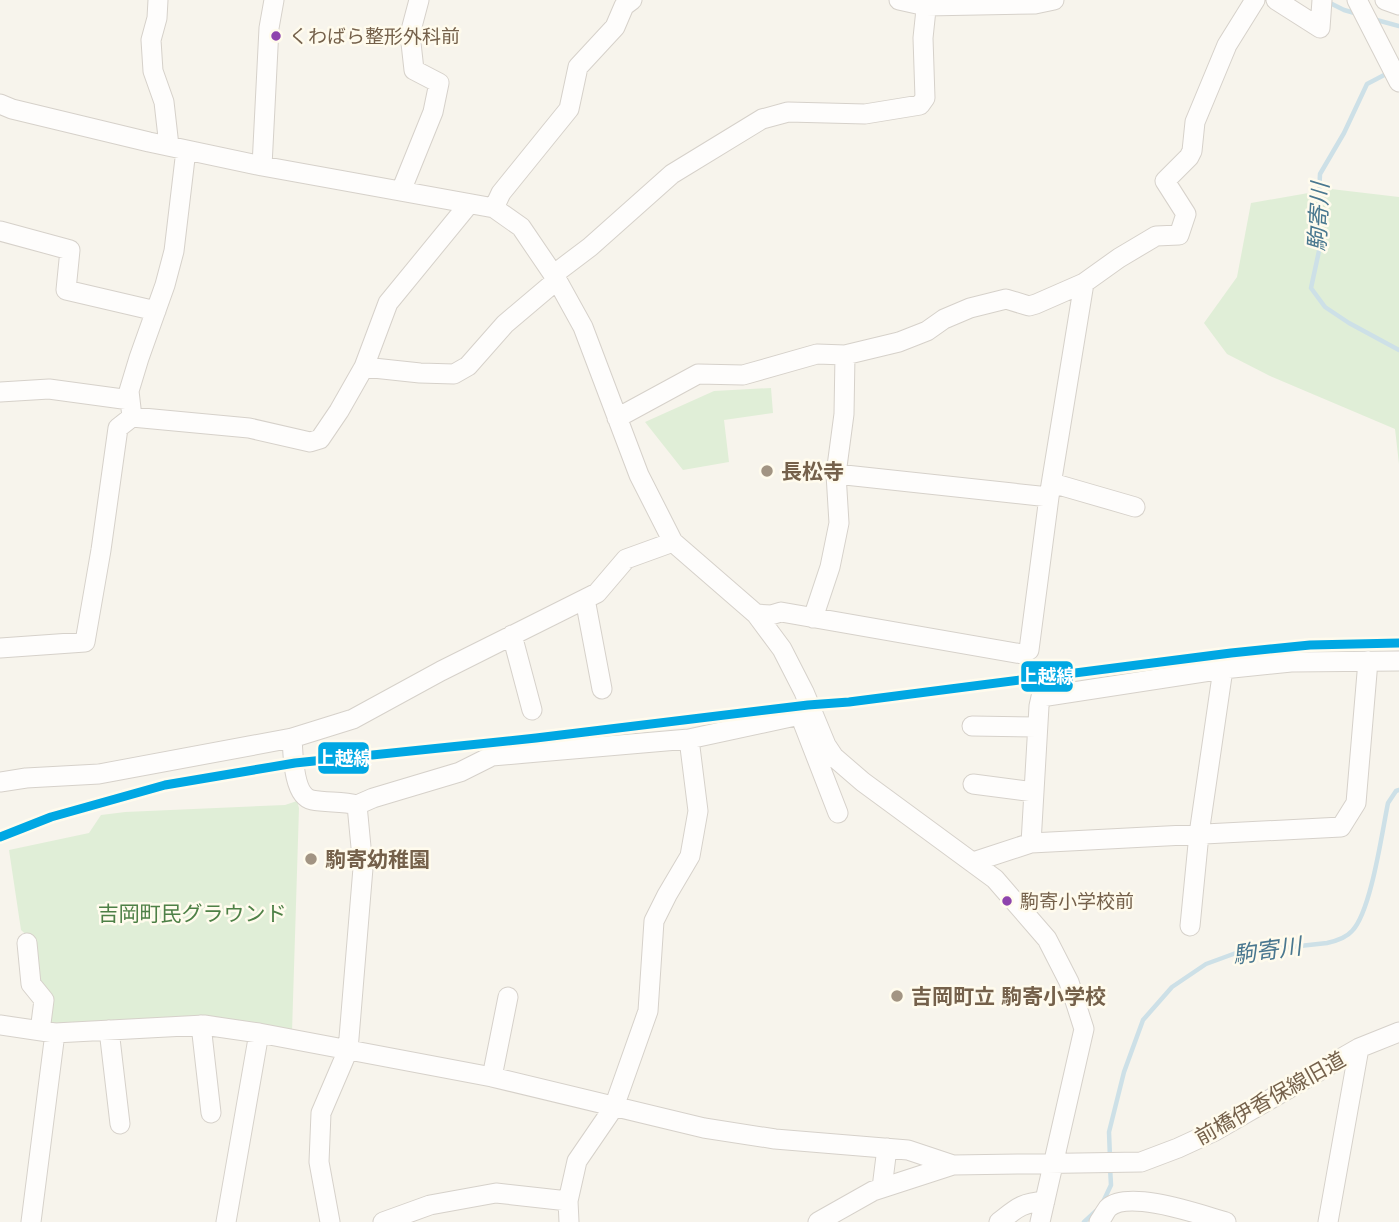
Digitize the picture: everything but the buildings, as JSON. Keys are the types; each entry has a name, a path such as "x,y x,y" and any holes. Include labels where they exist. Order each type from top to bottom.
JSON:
{"street":[{"path":"0,648 85,642 118,428 131,408 129,391 174,251 177,148 153,71 150,40 157,18 158,0"},
{"path":"262,166 269,28 274,0"},
{"path":"401,191 433,112 439,83 414,70 410,34 419,0"},
{"path":"494,208 501,193 569,109 578,67 615,27 624,6 632,0"},
{"path":"899,0 927,3 1035,4 1054,0"},
{"path":"617,418 698,374 743,376 817,354 845,355 900,342 970,308 1006,299 1029,306 1084,283 1156,236 1179,235 1186,214 1165,181 1192,151 1195,122 1227,45 1255,0"},
{"path":"1276,0 1320,28 1322,0"},
{"path":"1357,0 1399,82"},
{"path":"1385,0 1399,5"},
{"path":"364,367 454,374 468,366 505,324 672,174 762,119 788,112 865,114 920,105 925,98 923,38 927,3"},
{"path":"0,104 12,109 262,166 494,208 521,227 555,277 583,327 639,475 673,542 756,614 782,649 826,745 826,760 838,813"},
{"path":"0,392 49,389 131,408 249,428 310,442 320,439 364,367 388,303 469,204"},
{"path":"0,231 70,250 66,290 156,311"},
{"path":"756,614 771,615 781,612 1009,651 1029,650 1051,489 1084,283"},
{"path":"813,618 830,567 839,523 836,474 844,414 845,355"},
{"path":"836,474 1051,489 1135,507"},
{"path":"0,782 99,774 292,738 353,719 441,671 597,593 626,559 673,542"},
{"path":"585,599 602,689"},
{"path":"512,635 532,710"},
{"path":"973,862 1031,843 1341,827 1356,803 1368,661"},
{"path":"1031,843 1041,697 1223,669 1291,662 1399,661"},
{"path":"1190,926 1199,834 1223,669"},
{"path":"292,738 298,782 304,796 309,800 357,805 460,772 492,756 689,739 800,715 826,760 863,782 995,879 1047,939 1069,982 1084,1029 1040,1222"},
{"path":"972,726 1037,727"},
{"path":"569,1222 568,1201 577,1161 614,1107 648,1011 654,921 690,856 698,811 689,739"},
{"path":"973,784 1034,792"},
{"path":"330,1222 319,1162 321,1113 348,1050 363,868 357,805"},
{"path":"27,943 31,984 44,1000 47,1032 31,1222"},
{"path":"492,1077 508,997"},
{"path":"0,1025 47,1032 201,1025 259,1033 492,1077 704,1128 775,1139 908,1150 953,1165"},
{"path":"201,1025 211,1113"},
{"path":"109,1030 120,1124"},
{"name":"前橋伊香保線旧道","path":"1053,1164 1141,1162 1178,1148 1215,1131 1359,1048 1399,1031"},
{"path":"226,1222 259,1033"},
{"path":"1328,1222 1359,1048"},
{"path":"881,1188 887,1148"},
{"path":"818,1222 873,1191 953,1165 1053,1164"},
{"path":"383,1222 428,1214 496,1193 568,1201"},
{"path":"999,1222 1020,1206 1045,1201"},
{"path":"1099,1222 1109,1207 1124,1202 1147,1212 1160,1203 1226,1222"}],"green space":[{"path":"1331,189 1399,197 1399,464 1395,429 1270,376 1227,354 1204,323 1237,277 1251,203"},
{"path":"771,388 773,413 724,420 729,462 683,470 645,422 714,391"},
{"name":"吉岡町民グラウンド","path":"297,801 299,808 292,1032 208,1018 108,1020 49,1025 36,982 32,940 21,930 9,850 89,833 101,815 285,805"}],"waterway":[{"path":"1328,2 1358,14"},
{"path":"1373,19 1399,26"},
{"name":"駒寄川","path":"1388,73 1367,84 1344,133 1320,174 1319,251 1311,288 1325,307 1399,350"},
{"name":"駒寄川","path":"1110,1158 1109,1132 1124,1072 1143,1020 1172,987 1206,964 1236,953 1327,943 1350,933 1359,921 1370,890 1388,803 1399,790"},
{"name":"駒寄川","path":"1103,1202 1111,1185 1110,1167"},
{"name":"駒寄川","path":"1084,1222 1096,1211"}],"transit line":[{"name":"上越線","path":"0,837 51,817 165,785 295,763 849,702 1231,653 1310,645 1399,643"}],"place":[{"name":"くわばら整形外科前","path":"276,36"},
{"name":"長松寺","path":"767,471"},
{"name":"駒寄幼稚園","path":"311,859"},
{"name":"駒寄小学校前","path":"1007,901"},
{"name":"吉岡町立 駒寄小学校","path":"897,996"}]}
